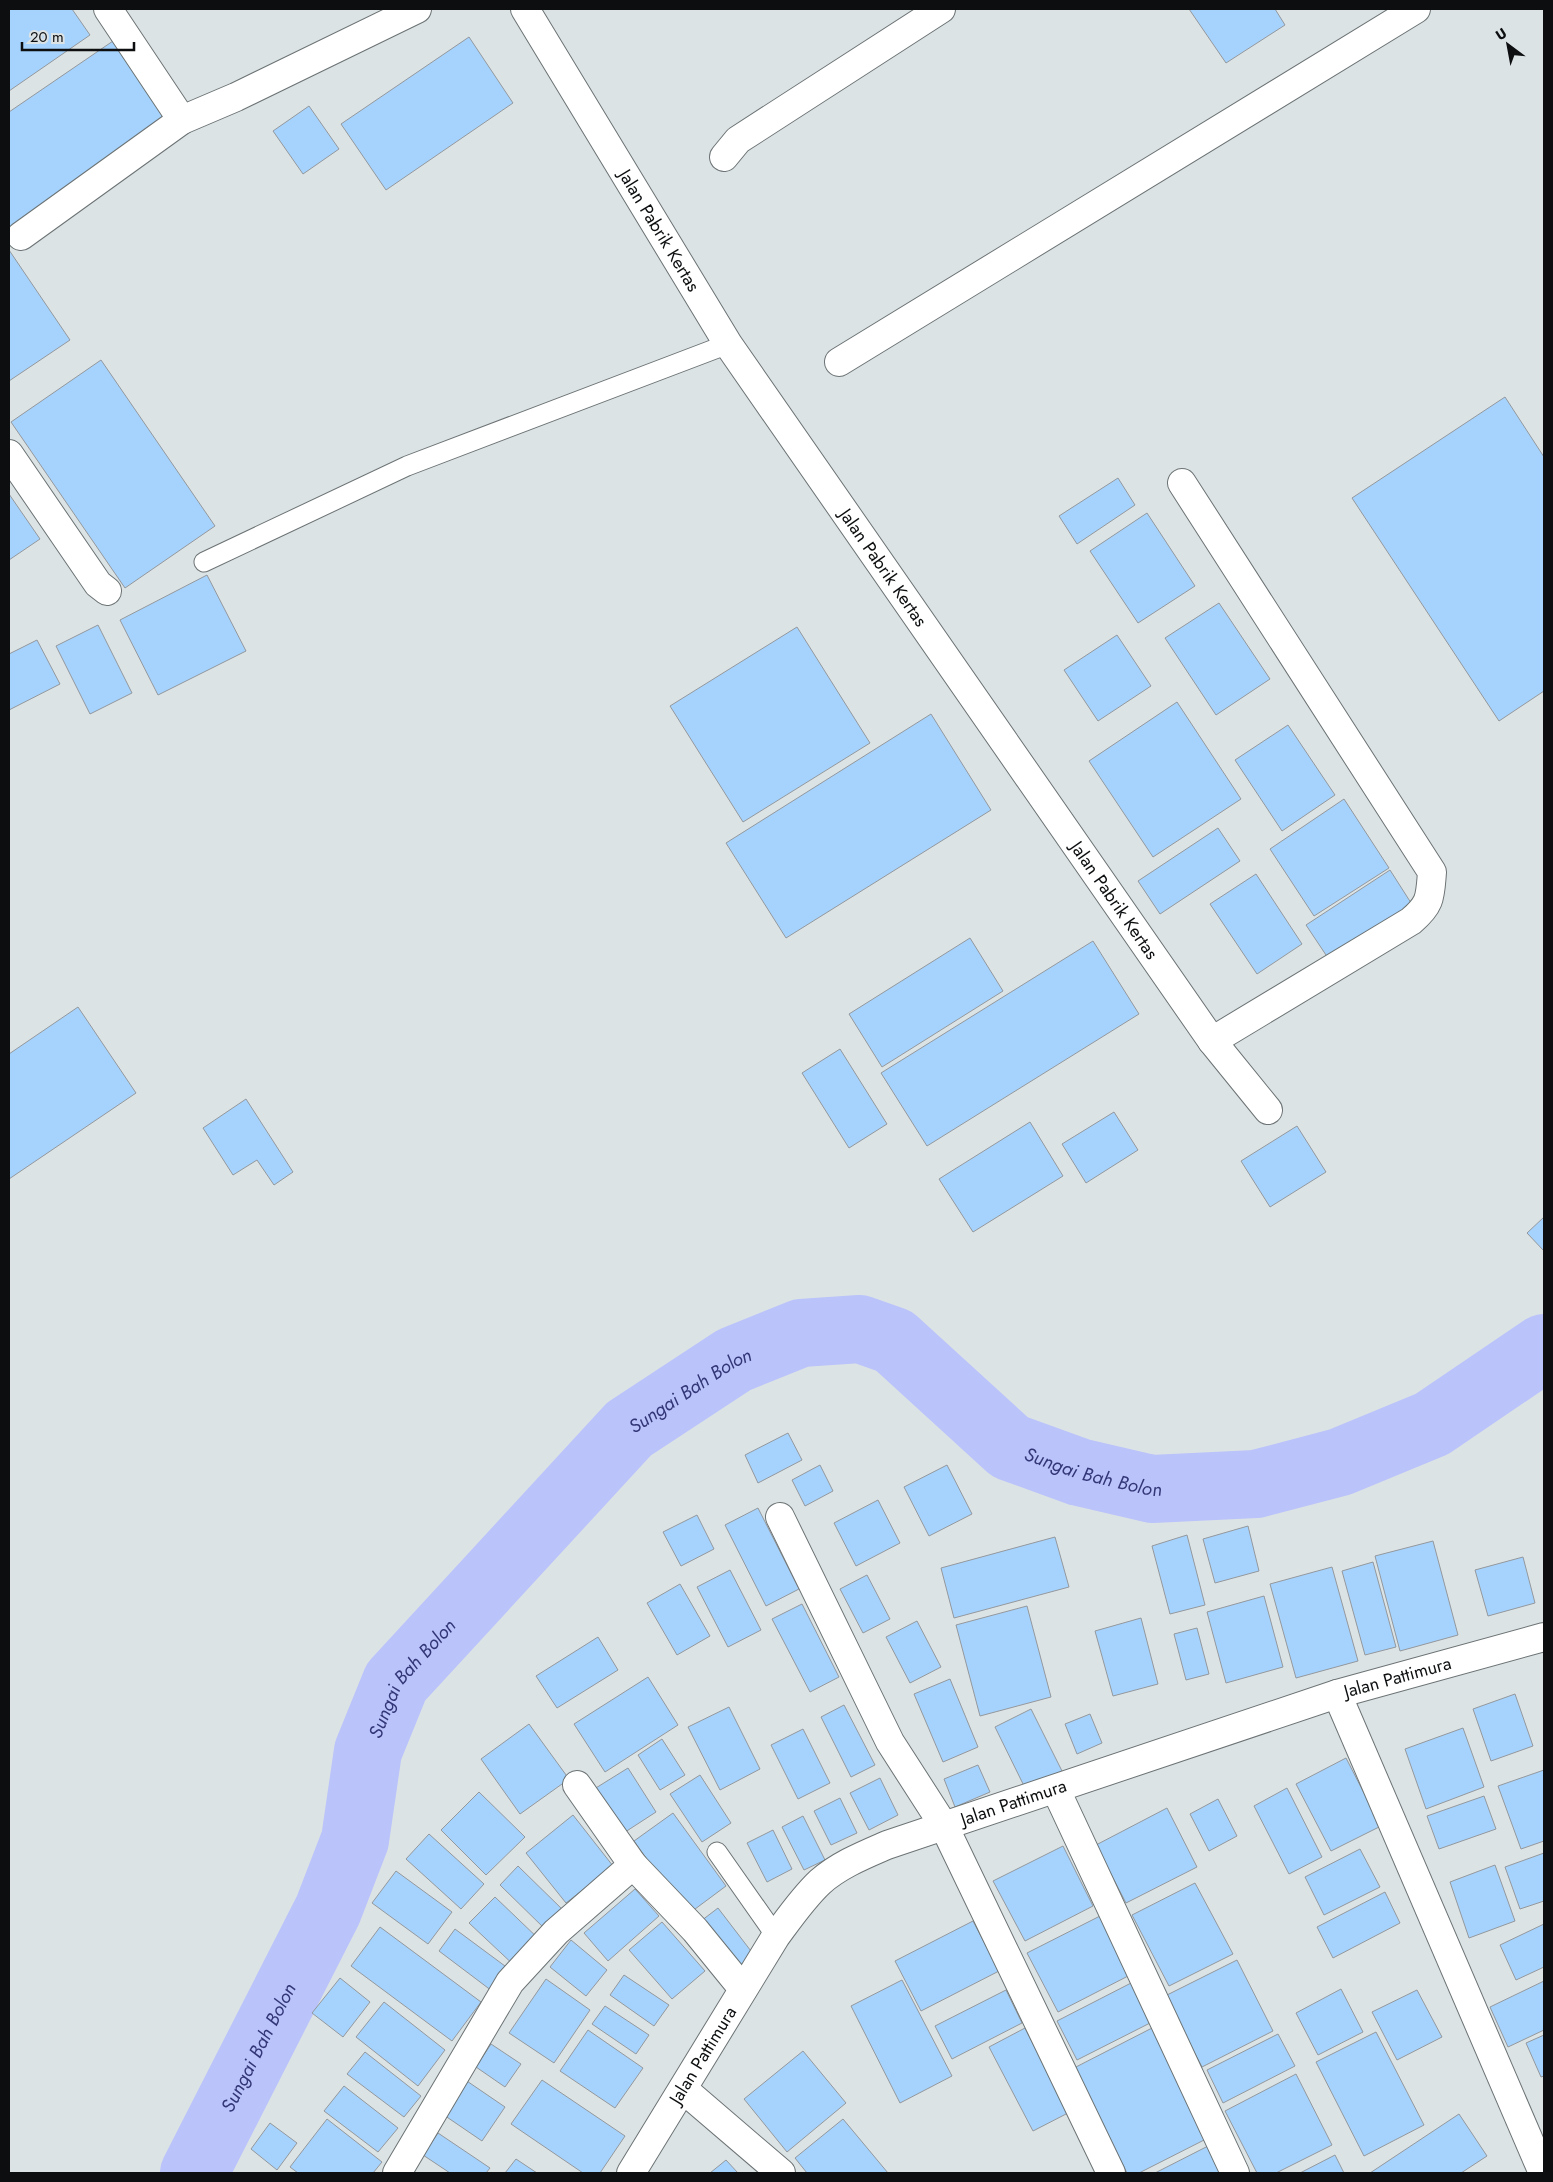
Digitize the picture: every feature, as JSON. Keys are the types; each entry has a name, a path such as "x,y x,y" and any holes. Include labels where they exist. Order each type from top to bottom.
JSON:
{"street":[{"path":"108,9 182,120"},
{"path":"21,236 182,120 236,97 416,9"},
{"name":"Jalan Pabrik Kertas","path":"525,9 728,344 1212,1041 1268,1110"},
{"path":"724,157 738,140 941,9"},
{"path":"838,362 1416,9"},
{"path":"9,454 98,584 107,591"},
{"path":"1182,482 1432,872 1430,895 1425,910 1411,921 1212,1041"},
{"path":"780,1517 890,1742 944,1826 1110,2173"},
{"name":"Jalan Pattimura","path":"632,2173 776,1936 821,1882 850,1861 887,1845 1056,1790 1337,1694 1544,1637"},
{"path":"1337,1694 1543,2173"},
{"path":"577,1785 633,1865 695,1930 743,1989"},
{"path":"1056,1790 1235,2173"},
{"path":"397,2173 510,1982 556,1932 633,1865"},
{"path":"683,2089 781,2173"}],"lane":[{"path":"204,562 407,466 728,344"},
{"path":"717,1852 776,1936"}],"building":[{"path":"9,9 72,9 90,35 9,91"},
{"path":"1189,9 1275,9 1285,25 1226,63"},
{"path":"469,37 513,103 386,190 341,124"},
{"path":"113,41 167,120 11,228 9,225 9,112"},
{"path":"309,106 339,149 303,174 273,131"},
{"path":"9,250 70,340 9,381"},
{"path":"101,360 215,526 125,588 11,422"},
{"path":"1505,397 1544,457 1544,691 1499,721 1352,498"},
{"path":"1118,478 1135,505 1077,544 1059,516"},
{"path":"9,494 40,539 9,560"},
{"path":"1147,513 1195,586 1138,623 1090,551"},
{"path":"207,575 246,651 158,695 120,620"},
{"path":"1219,603 1270,679 1216,715 1165,638"},
{"path":"98,625 132,693 90,714 56,646"},
{"path":"797,627 870,743 743,822 670,706"},
{"path":"1117,635 1151,686 1098,721 1064,670"},
{"path":"37,640 60,684 9,710 9,654"},
{"path":"1177,702 1241,799 1153,857 1089,761"},
{"path":"931,714 991,810 786,938 726,843"},
{"path":"1288,725 1335,795 1282,831 1235,760"},
{"path":"1344,799 1389,868 1314,916 1270,849"},
{"path":"1218,828 1240,861 1160,914 1138,881"},
{"path":"1390,870 1413,906 1330,961 1306,925"},
{"path":"1256,874 1302,944 1257,974 1210,904"},
{"path":"970,938 1003,991 882,1067 849,1014"},
{"path":"1093,941 1139,1014 927,1146 881,1073"},
{"path":"78,1007 136,1093 9,1179 9,1054"},
{"path":"840,1049 887,1124 849,1148 802,1073"},
{"path":"246,1099 293,1172 274,1185 257,1160 233,1175 203,1128"},
{"path":"1114,1112 1138,1150 1086,1183 1062,1144"},
{"path":"1030,1122 1063,1176 973,1232 939,1179"},
{"path":"1297,1126 1326,1172 1270,1207 1241,1161"},
{"path":"1544,1217 1544,1251 1527,1233"},
{"path":"788,1433 802,1460 758,1483 745,1455"},
{"path":"820,1465 833,1491 805,1506 792,1480"},
{"path":"947,1465 972,1514 929,1536 904,1487"},
{"path":"878,1500 900,1543 856,1566 834,1523"},
{"path":"758,1508 799,1589 766,1606 725,1525"},
{"path":"697,1515 714,1549 681,1566 663,1532"},
{"path":"1248,1526 1259,1571 1215,1583 1203,1539"},
{"path":"1187,1535 1205,1605 1170,1614 1152,1546"},
{"path":"1055,1537 1069,1587 954,1618 941,1568"},
{"path":"1433,1541 1458,1635 1400,1651 1375,1556"},
{"path":"1523,1557 1535,1603 1488,1616 1475,1570"},
{"path":"1373,1562 1396,1647 1365,1655 1342,1571"},
{"path":"1332,1567 1358,1661 1296,1678 1270,1584"},
{"path":"730,1570 761,1630 728,1647 697,1587"},
{"path":"867,1575 890,1619 863,1633 840,1589"},
{"path":"680,1584 710,1636 677,1655 647,1603"},
{"path":"1264,1596 1283,1667 1226,1683 1207,1612"},
{"path":"802,1604 839,1677 810,1692 772,1619"},
{"path":"1027,1606 1051,1697 980,1716 956,1625"},
{"path":"1141,1618 1158,1684 1113,1696 1095,1631"},
{"path":"917,1621 941,1667 910,1683 886,1637"},
{"path":"1197,1628 1209,1674 1186,1680 1174,1634"},
{"path":"598,1637 618,1670 557,1708 536,1676"},
{"path":"648,1677 678,1725 605,1772 574,1724"},
{"path":"950,1679 978,1747 943,1762 914,1694"},
{"path":"1515,1694 1533,1746 1491,1761 1473,1709"},
{"path":"844,1705 875,1765 851,1777 821,1717"},
{"path":"729,1707 760,1769 720,1790 688,1727"},
{"path":"1031,1709 1062,1771 1026,1790 995,1727"},
{"path":"1090,1714 1102,1743 1077,1754 1065,1724"},
{"path":"529,1724 569,1779 520,1814 481,1759"},
{"path":"1463,1728 1484,1787 1426,1809 1405,1749"},
{"path":"803,1729 830,1783 798,1799 771,1745"},
{"path":"662,1739 685,1775 660,1790 638,1755"},
{"path":"1346,1758 1381,1826 1331,1851 1296,1784"},
{"path":"978,1765 990,1792 955,1807 944,1779"},
{"path":"628,1768 656,1812 619,1836 591,1791"},
{"path":"1544,1770 1544,1841 1521,1849 1498,1786"},
{"path":"700,1775 731,1823 702,1842 670,1794"},
{"path":"880,1778 898,1815 869,1830 850,1793"},
{"path":"1287,1788 1322,1857 1289,1874 1254,1806"},
{"path":"479,1792 525,1837 486,1875 441,1830"},
{"path":"1484,1796 1496,1829 1439,1849 1427,1816"},
{"path":"840,1798 857,1833 831,1845 814,1811"},
{"path":"1218,1799 1237,1836 1209,1851 1190,1814"},
{"path":"1167,1808 1197,1867 1126,1903 1096,1845"},
{"path":"673,1813 726,1886 687,1915 634,1841"},
{"path":"573,1815 613,1866 566,1903 526,1853"},
{"path":"803,1816 825,1860 804,1870 782,1827"},
{"path":"773,1830 792,1869 767,1882 747,1843"},
{"path":"429,1834 484,1884 461,1909 406,1859"},
{"path":"1063,1846 1093,1906 1025,1941 993,1881"},
{"path":"1360,1849 1380,1887 1324,1915 1305,1877"},
{"path":"1544,1853 1544,1901 1520,1909 1505,1867"},
{"path":"1495,1865 1515,1921 1469,1938 1450,1882"},
{"path":"518,1866 564,1911 546,1930 500,1885"},
{"path":"396,1871 452,1912 428,1944 372,1903"},
{"path":"1195,1883 1233,1954 1169,1986 1132,1915"},
{"path":"635,1889 659,1916 608,1961 584,1933"},
{"path":"1385,1892 1400,1923 1333,1958 1317,1927"},
{"path":"495,1897 542,1942 517,1968 469,1923"},
{"path":"718,1908 754,1955 732,1971 697,1924"},
{"path":"1100,1916 1130,1975 1058,2012 1027,1953"},
{"path":"973,1921 999,1971 921,2011 895,1961"},
{"path":"662,1922 705,1971 672,1999 629,1950"},
{"path":"1544,1924 1544,1967 1516,1980 1500,1945"},
{"path":"380,1927 481,2002 452,2041 351,1966"},
{"path":"455,1929 509,1969 492,1991 439,1951"},
{"path":"571,1940 607,1970 586,1996 550,1967"},
{"path":"1237,1960 1273,2031 1202,2067 1165,1996"},
{"path":"624,1975 669,2005 654,2026 610,1995"},
{"path":"340,1978 370,2002 343,2037 312,2013"},
{"path":"546,1979 590,2010 554,2063 509,2033"},
{"path":"902,1980 952,2076 900,2103 851,2006"},
{"path":"1544,1981 1544,2030 1508,2047 1490,2007"},
{"path":"1133,1982 1154,2021 1077,2060 1057,2021"},
{"path":"1341,1989 1363,2032 1318,2055 1296,2013"},
{"path":"1006,1990 1022,2023 952,2059 935,2026"},
{"path":"1417,1990 1442,2037 1397,2060 1372,2012"},
{"path":"384,2002 445,2050 418,2086 356,2037"},
{"path":"605,2006 649,2035 636,2054 592,2024"},
{"path":"1154,2027 1210,2137 1139,2173 1127,2173 1074,2068"},
{"path":"1025,2028 1068,2113 1033,2131 989,2047"},
{"path":"588,2030 643,2068 615,2108 560,2071"},
{"path":"1376,2032 1424,2125 1364,2156 1316,2062"},
{"path":"1278,2034 1295,2066 1223,2103 1207,2070"},
{"path":"1544,2035 1544,2076 1541,2077 1526,2043"},
{"path":"491,2044 521,2064 505,2087 476,2067"},
{"path":"803,2051 846,2103 787,2152 744,2099"},
{"path":"365,2052 421,2096 404,2117 347,2074"},
{"path":"1296,2074 1332,2145 1276,2173 1257,2173 1225,2111"},
{"path":"461,2077 505,2107 482,2141 438,2111"},
{"path":"542,2080 625,2136 600,2173 583,2173 511,2124"},
{"path":"344,2086 398,2128 378,2152 324,2111"},
{"path":"1459,2114 1487,2156 1461,2173 1370,2173"},
{"path":"327,2119 382,2162 373,2173 298,2173 290,2167"},
{"path":"843,2119 888,2173 807,2173 795,2158"},
{"path":"270,2123 297,2143 277,2170 251,2149"},
{"path":"438,2133 490,2168 486,2173 450,2173 423,2155"},
{"path":"1212,2144 1227,2173 1155,2173"},
{"path":"1335,2155 1344,2173 1300,2173"},
{"path":"516,2159 537,2173 505,2173"},
{"path":"726,2160 738,2173 710,2173"}],"waterway":[{"name":"Sungai Bah Bolon","path":"194,2173 328,1910 355,1840 368,1751 396,1682 629,1429 734,1360 801,1333 860,1329 894,1341 1010,1447 1079,1472 1152,1489 1256,1484 1340,1462 1432,1424 1544,1348"}]}
